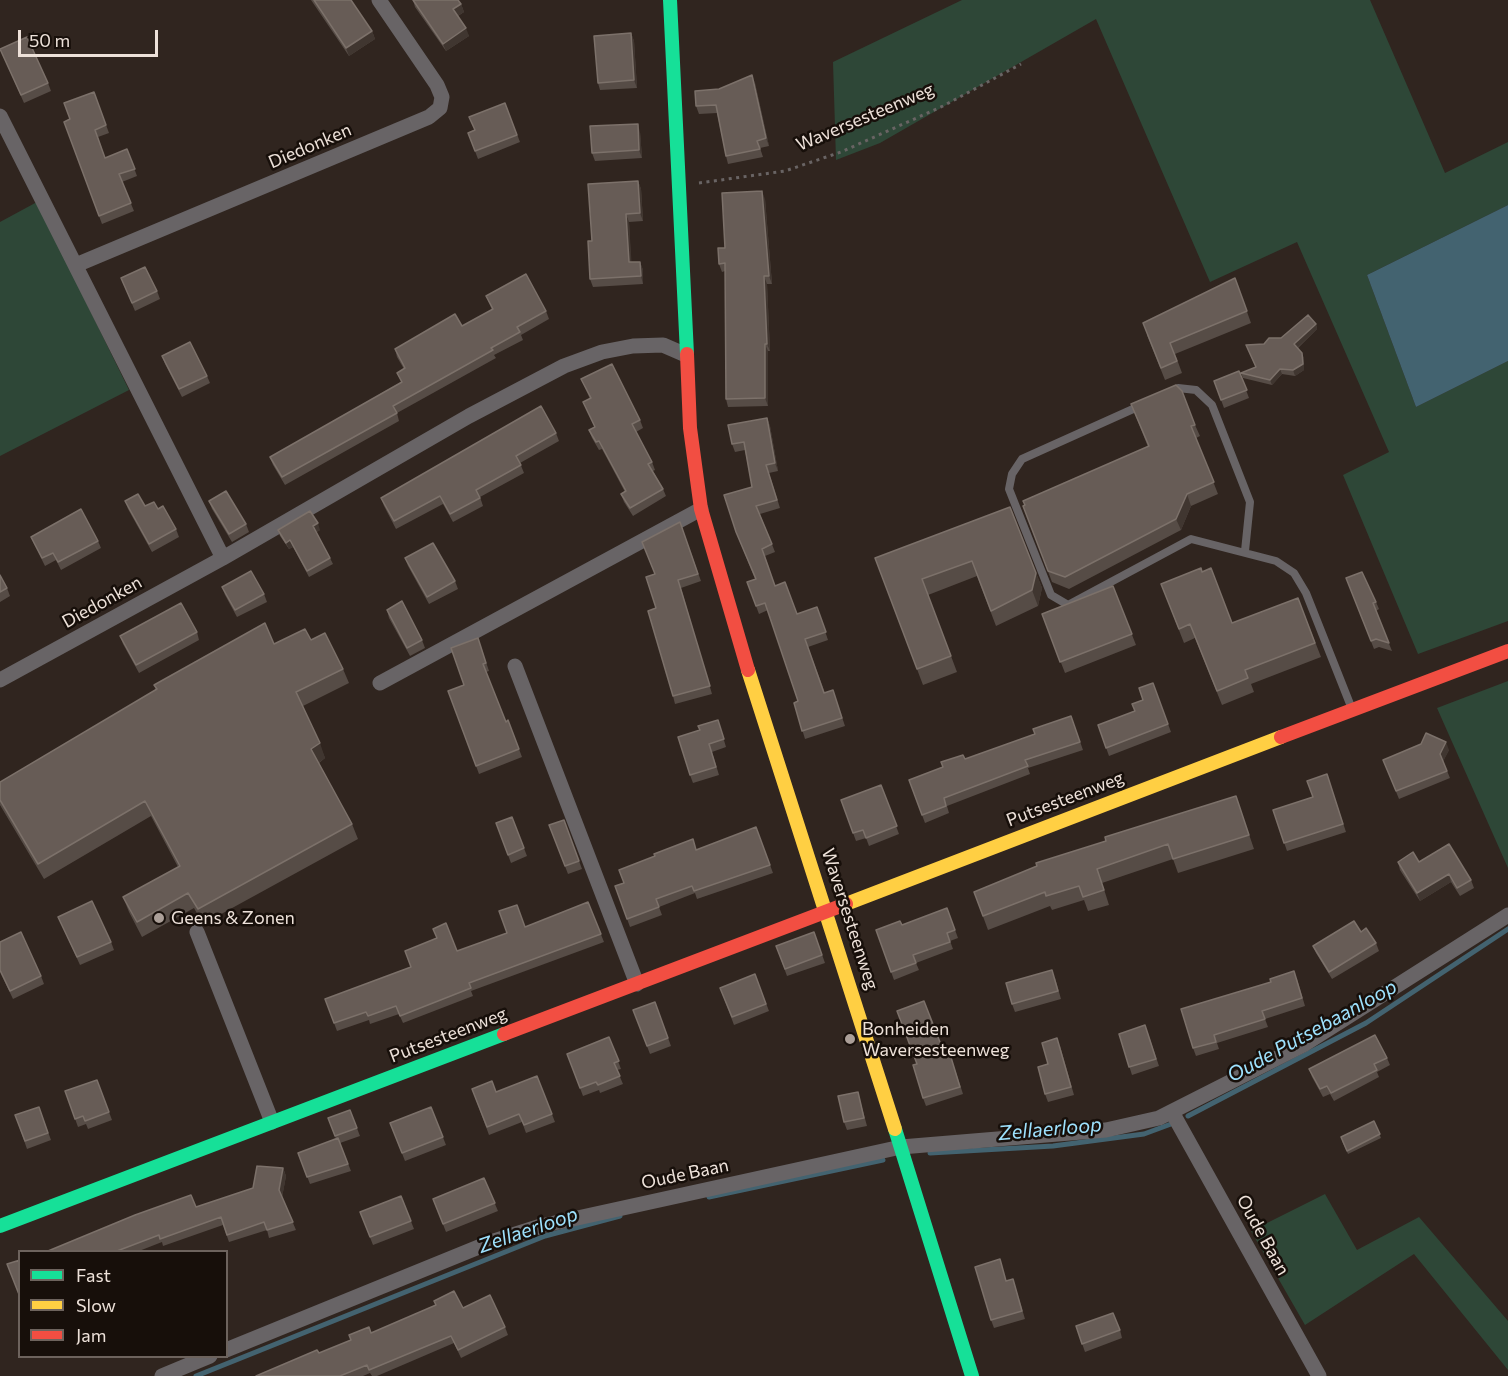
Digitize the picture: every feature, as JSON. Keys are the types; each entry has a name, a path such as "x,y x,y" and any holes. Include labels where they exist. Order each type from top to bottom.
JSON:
{"main road":[{"name":"Waversesteenweg","path":"670,0 690,428 701,510 733,624 827,911 972,1376"},
{"name":"Putsesteenweg","path":"0,1226 1508,651"}],"street":[{"name":"Diedonken","path":"75,265 429,117 440,108 442,97 436,85 379,0"},
{"path":"0,116 223,558"},
{"name":"Diedonken","path":"0,680 223,558 469,416 564,366 602,352 633,346 663,345 686,356"},
{"path":"380,683 701,510"},
{"path":"515,666 637,984"},
{"name":"Oude Baan","path":"228,1349 491,1242 541,1226 901,1147 1107,1130 1159,1118 1305,1044 1508,915"},
{"path":"197,932 272,1122"},
{"name":"Oude Baan","path":"1172,1112 1319,1376"},
{"path":"162,1376 205,1358"}],"lane":[{"path":"1168,393 1178,388 1196,390 1212,405 1250,502 1245,551"},
{"path":"1147,402 1022,459 1012,474 1010,489 1051,595 1068,605 1191,539 1245,551 1276,561 1294,573 1306,593 1353,710"}],"path":[{"name":"Waversesteenweg","path":"679,185 785,171 819,160 943,106 1021,64"}],"green space":[{"path":"962,0 1370,0 1445,173 1508,142 1508,205 1367,275 1416,407 1508,361 1508,621 1418,654 1343,475 1389,452 1297,242 1210,282 1096,19 880,143 836,160 833,62"},
{"path":"37,202 129,390 0,456 0,222"},
{"path":"1508,681 1508,868 1437,708"},
{"path":"1325,1194 1357,1250 1419,1217 1508,1321 1508,1370 1414,1254 1305,1325 1251,1231"}],"water":[{"path":"1508,205 1508,361 1416,407 1367,275"}],"building":[{"path":"314,0 351,0 372,31 346,48"},
{"path":"413,0 458,0 461,4 453,9 466,28 443,44"},
{"path":"631,33 634,80 598,83 594,36"},
{"path":"27,37 48,83 21,95 0,49"},
{"path":"752,75 766,138 757,141 760,149 726,156 716,105 696,106 695,91 719,89"},
{"path":"94,92 106,125 95,130 105,158 127,149 135,169 119,174 131,203 99,216 64,122 70,119 64,103"},
{"path":"505,103 517,135 475,151 468,133 475,130 469,117"},
{"path":"638,124 639,150 592,153 590,126"},
{"path":"638,181 640,213 626,214 629,262 640,262 641,276 590,279 588,241 592,241 588,184"},
{"path":"762,191 769,276 764,276 767,344 765,344 765,398 726,399 725,263 719,264 718,248 725,248 722,193"},
{"path":"145,267 157,291 132,303 121,278"},
{"path":"526,274 546,311 517,327 520,332 491,348 493,350 393,406 397,413 282,477 270,457 402,382 397,373 405,368 395,349 455,314 462,326 493,309 486,296"},
{"path":"1235,278 1247,311 1170,343 1177,361 1161,368 1143,323"},
{"path":"1308,315 1316,324 1294,344 1302,353 1303,364 1293,370 1280,369 1270,380 1241,373 1256,367 1246,345 1264,344 1269,338 1281,338"},
{"path":"190,342 207,376 179,389 162,356"},
{"path":"612,364 640,420 632,424 652,462 648,464 663,489 630,508 621,494 626,491 599,441 596,442 589,430 595,427 583,402 591,398 581,379"},
{"path":"1239,371 1247,390 1221,400 1214,381"},
{"path":"1176,385 1182,391 1195,425 1191,426 1214,482 1187,494 1176,519 1065,577 1048,571 1023,501 1149,446 1131,404"},
{"path":"541,406 556,433 516,456 521,465 476,490 480,498 450,514 440,496 394,521 381,498"},
{"path":"767,418 775,463 766,465 777,500 756,506 772,544 762,549 775,586 785,582 797,614 817,607 826,632 805,639 824,693 833,690 842,718 802,731 794,703 798,701 765,603 756,606 747,582 756,579 736,532 724,495 752,487 744,442 732,444 728,425"},
{"path":"226,491 246,524 229,534 209,501"},
{"path":"138,494 145,506 154,502 158,509 163,506 176,529 149,544 125,501"},
{"path":"1010,507 1036,573 1032,590 991,611 972,561 922,579 951,656 917,669 875,558"},
{"path":"81,509 98,541 58,562 53,553 42,558 31,537"},
{"path":"310,511 318,523 313,526 330,558 307,571 290,540 286,543 278,530"},
{"path":"680,522 698,574 678,580 710,686 673,696 648,611 656,608 646,577 655,574 642,542"},
{"path":"433,543 455,581 427,597 405,558"},
{"path":"1201,568 1202,572 1211,568 1232,623 1298,598 1315,643 1245,670 1248,678 1217,691 1190,624 1179,629 1161,584"},
{"path":"251,571 264,594 235,610 222,587"},
{"path":"1362,572 1376,602 1373,603 1389,643 1376,639 1371,641 1346,578"},
{"path":"0,575 7,588 0,592"},
{"path":"1113,586 1132,634 1060,662 1042,614"},
{"path":"402,601 422,640 407,648 387,610"},
{"path":"181,603 197,632 136,665 120,636"},
{"path":"265,623 274,644 305,629 311,640 325,633 343,669 296,692 320,743 311,749 352,824 198,909 188,893 137,922 123,897 180,866 145,801 38,864 0,800 0,782 157,689 154,685"},
{"path":"478,638 486,663 483,664 519,749 476,766 448,691 464,685 451,648"},
{"path":"1153,683 1168,724 1106,748 1098,725 1135,711 1132,704 1143,700 1139,688"},
{"path":"1071,716 1080,742 1025,760 1028,766 944,798 946,806 922,815 909,780 943,767 941,762 963,755 965,759 1035,734 1033,729"},
{"path":"718,720 724,739 709,744 716,767 690,775 678,737 700,730 698,726"},
{"path":"1426,733 1446,742 1440,754 1447,771 1396,791 1383,760 1421,744"},
{"path":"1327,774 1343,824 1284,843 1273,810 1313,797 1307,781"},
{"path":"881,785 897,826 866,838 863,830 853,833 841,800"},
{"path":"1236,796 1249,835 1173,859 1168,844 1097,869 1104,890 1083,897 1079,886 1046,896 1045,892 983,916 974,892 1037,866 1036,863 1106,841 1105,837"},
{"path":"512,817 524,848 508,855 496,823"},
{"path":"564,820 579,861 565,866 549,825"},
{"path":"756,827 770,865 694,891 692,886 656,899 659,907 627,919 615,886 624,883 619,870 693,839 696,850"},
{"path":"1449,844 1471,880 1457,888 1449,874 1417,893 1398,862 1413,852 1419,862"},
{"path":"92,901 111,942 77,957 58,917"},
{"path":"588,902 601,934 469,983 471,988 400,1016 396,1006 368,1016 366,1012 334,1023 325,999 411,967 405,951 437,938 433,929 446,923 457,951 507,933 499,911 517,905 525,927"},
{"path":"947,908 955,930 947,933 950,942 913,955 916,963 891,972 876,930 900,921 902,925"},
{"path":"1354,921 1361,932 1366,928 1376,943 1329,972 1313,946"},
{"path":"21,932 41,976 10,991 0,970 0,942"},
{"path":"814,932 822,955 785,969 776,946"},
{"path":"1052,970 1058,991 1012,1004 1006,983"},
{"path":"1294,971 1302,998 1262,1011 1265,1019 1214,1035 1216,1042 1193,1048 1181,1009 1271,982 1270,979"},
{"path":"755,974 766,1004 732,1017 720,988"},
{"path":"924,1001 945,1055 950,1054 960,1087 923,1098 913,1065 917,1064 897,1011"},
{"path":"655,1002 668,1038 647,1046 633,1010"},
{"path":"1145,1025 1156,1059 1129,1067 1119,1034"},
{"path":"1375,1035 1387,1058 1374,1064 1377,1070 1331,1093 1327,1086 1320,1089 1309,1069"},
{"path":"609,1037 619,1061 614,1063 620,1076 598,1085 596,1082 580,1088 567,1054"},
{"path":"1057,1038 1071,1087 1045,1094 1038,1067 1048,1064 1042,1043"},
{"path":"537,1076 552,1114 524,1125 519,1114 487,1127 472,1089 492,1081 496,1092"},
{"path":"97,1080 109,1112 85,1121 83,1116 75,1119 65,1091"},
{"path":"858,1092 864,1118 844,1122 838,1096"},
{"path":"39,1107 48,1133 25,1141 15,1115"},
{"path":"431,1107 443,1137 402,1153 390,1123"},
{"path":"350,1110 357,1128 335,1136 328,1118"},
{"path":"1374,1121 1380,1134 1347,1151 1341,1137"},
{"path":"338,1138 348,1164 307,1177 298,1153"},
{"path":"257,1166 283,1168 279,1190 293,1222 267,1230 264,1222 227,1235 221,1217 160,1239 159,1235 120,1250 50,1250 191,1195 196,1207 253,1188"},
{"path":"484,1178 495,1203 443,1224 433,1199"},
{"path":"401,1196 411,1221 370,1237 360,1212"},
{"path":"1000,1259 1006,1281 1013,1279 1022,1311 991,1320 975,1267"},
{"path":"18,1261 18,1292 7,1264"},
{"path":"454,1291 463,1308 490,1295 505,1327 458,1350 451,1336 369,1370 367,1365 340,1376 256,1376 317,1350 319,1353 351,1340 349,1335 369,1327 371,1333 436,1305 434,1301"},
{"path":"1113,1313 1120,1330 1082,1344 1076,1326"}],"waterway":[{"name":"Oude Putsebaanloop","path":"1188,1116 1366,1023 1508,929"},
{"name":"Zellaerloop","path":"930,1153 1053,1146 1144,1134 1171,1124"},
{"name":"Zellaerloop","path":"709,1197 883,1160"},
{"name":"Zellaerloop","path":"196,1376 545,1236 620,1216"}],"traffic: fast":[{"path":"670,0 687,354"},
{"path":"0,1226 504,1034"},
{"path":"895,1129 972,1376"}],"traffic: slow":[{"path":"748,670 895,1129"},
{"path":"846,904 1281,737"}],"traffic: jam":[{"path":"687,354 690,428 701,509 748,670"},
{"path":"1281,737 1508,651"},
{"path":"504,1034 846,904"}],"place":[{"name":"Geens & Zonen","path":"159,918"},
{"name":"Bonheiden Waversesteenweg","path":"850,1039"}]}
